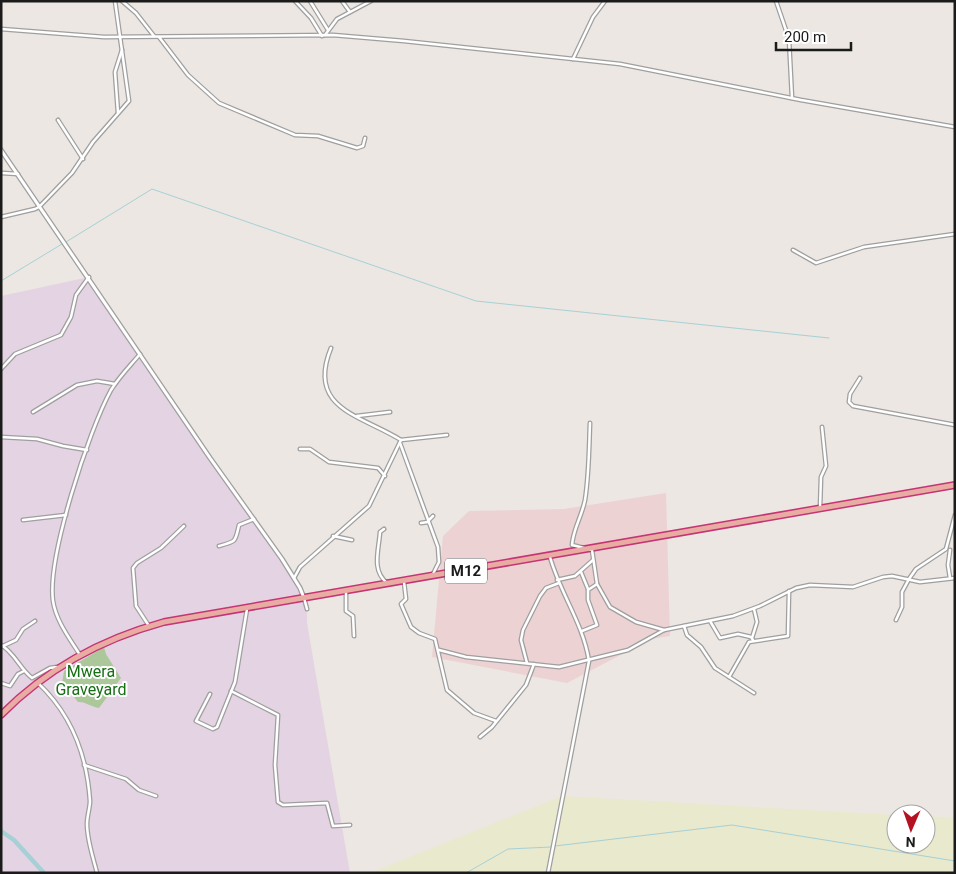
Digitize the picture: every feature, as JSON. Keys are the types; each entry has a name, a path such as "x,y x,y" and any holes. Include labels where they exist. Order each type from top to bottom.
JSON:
{"highway":[{"name":"M12","path":"1,715 38,683 80,655 107,642 149,626 248,607 592,550 955,485"}],"street":[{"path":"1,217 35,210 39,207 65,182 83,159 93,142 129,101 115,1"},
{"path":"122,1 136,13 155,37"},
{"path":"295,1 324,36"},
{"path":"310,1 328,30"},
{"path":"342,1 350,12"},
{"path":"324,36 337,19 371,1"},
{"path":"573,59 593,17 605,1"},
{"path":"776,1 789,39 792,98"},
{"path":"1,29 69,36 324,36 404,41 626,65 792,98 955,127"},
{"path":"160,37 188,75 219,103 296,135 318,136 358,148 363,146 366,138"},
{"path":"118,114 115,72 122,48"},
{"path":"58,120 83,159"},
{"path":"1,150 294,578 307,609"},
{"path":"2,173 18,174"},
{"path":"793,250 816,263 864,248 955,234"},
{"path":"1,369 15,354 35,344 55,340 61,335 71,317 76,295 88,277"},
{"path":"331,348 324,366 328,394 340,408 401,441 447,435"},
{"path":"80,655 58,616 53,596 53,578 66,515 97,421 115,384 140,354"},
{"path":"860,378 849,396 849,402 853,406 955,424"},
{"path":"33,412 81,383 97,381 115,384"},
{"path":"356,417 390,412"},
{"path":"590,423 586,490 583,509 574,531 572,545 592,550 597,584 614,610 636,622 664,630"},
{"path":"820,509 822,502 821,477 826,466 822,427"},
{"path":"1,436 37,439 87,450"},
{"path":"294,578 300,566 369,506 401,441"},
{"path":"401,441 438,547 439,562 431,577"},
{"path":"300,449 310,448 329,462 378,468 385,476"},
{"path":"23,520 66,515"},
{"path":"950,578 948,550 955,515"},
{"path":"421,523 428,522 434,516"},
{"path":"219,546 234,541 237,537 239,525 254,519"},
{"path":"149,626 136,606 133,568 137,563 161,548 184,526"},
{"path":"384,529 380,532 376,550 378,571 381,578 388,584"},
{"path":"333,536 352,540"},
{"path":"896,620 902,607 902,592 916,569 948,550 955,551"},
{"path":"548,873 589,661 582,631 558,582 550,557"},
{"path":"527,663 522,640 523,630 540,596 546,588 575,576 593,560"},
{"path":"581,572 597,625 582,631"},
{"path":"439,650 466,657 559,668 637,647 664,630 733,616 754,609 802,587 818,584 853,587 883,577 920,582 955,578"},
{"path":"404,582 406,599 401,606 415,631 435,639 447,690 474,713 496,721"},
{"path":"588,590 597,584"},
{"path":"346,592 346,611 354,616 354,636"},
{"path":"710,620 722,638 738,634 762,642 788,636 790,592"},
{"path":"210,694 196,721 213,729 216,727 231,691 237,671 248,607"},
{"path":"729,677 752,639 757,622 754,609"},
{"path":"2,646 16,640 25,627 35,622"},
{"path":"684,626 687,635 701,647 715,668 754,693"},
{"path":"2,646 10,651 24,671 33,678 50,668 61,667"},
{"path":"480,737 529,682 534,664"},
{"path":"1,683 6,686 12,685 18,674 24,671"},
{"path":"38,683 54,698 80,744 90,802 87,825 97,873"},
{"path":"231,691 278,715 275,765 278,802 283,805 327,803 333,826 350,825"},
{"path":"84,765 126,779 143,792 156,796"}],"shaded area":[{"path":"89,277 302,592 305,609 307,609 307,623 350,873 1,873 1,296"},
{"path":"666,493 670,636 651,639 567,683 432,657 443,536 469,511 564,509"}],"green space":[{"name":"Mwera Graveyard","path":"104,647 106,654 121,678 99,708 78,702 62,683 64,671"},
{"path":"562,796 886,814 886,854 936,854 936,817 955,818 955,855 951,873 370,873"}],"waterway":[{"path":"66,242 152,189 476,301 829,338"},
{"path":"1,281 62,244"},
{"path":"555,846 732,825 955,861"},
{"path":"1,831 14,840 44,873"},
{"path":"466,873 508,849 551,847"}]}
